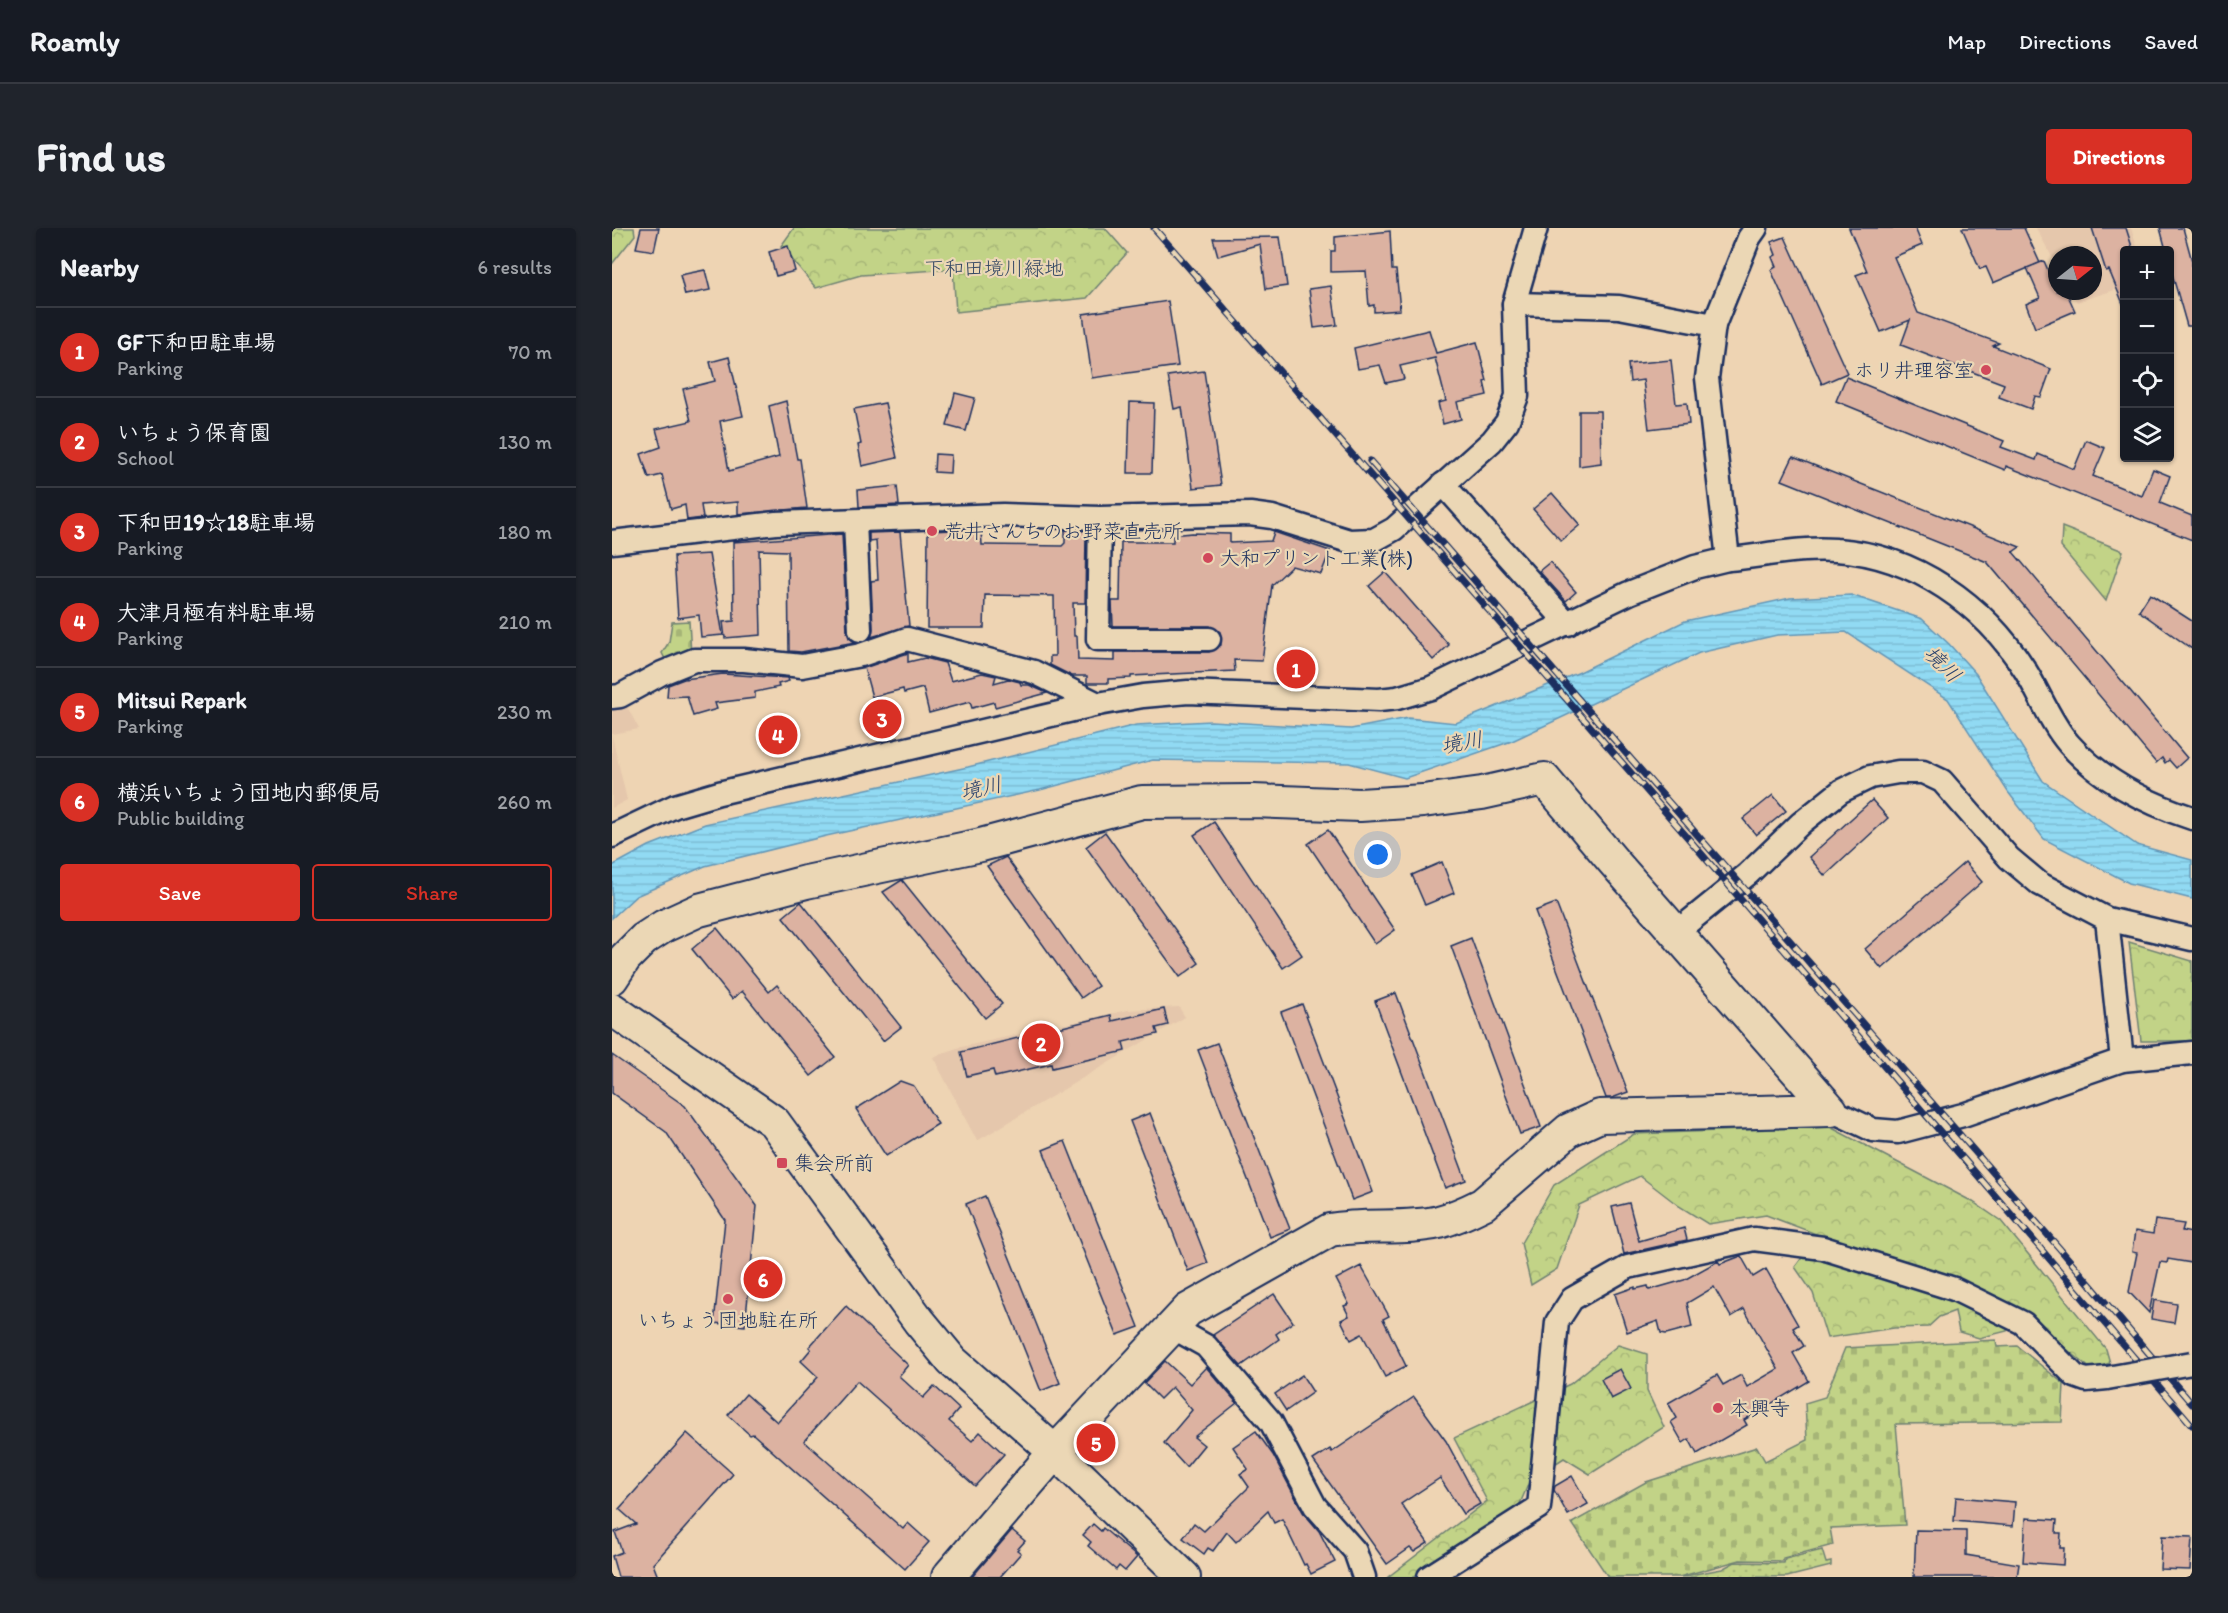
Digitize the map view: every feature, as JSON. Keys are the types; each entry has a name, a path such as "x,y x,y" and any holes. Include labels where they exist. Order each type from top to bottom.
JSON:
{"street":[{"path":"612,542 776,523 1003,515 1100,518 1250,514 1272,517 1349,541 1374,540 1394,529 1492,441 1507,422 1517,396 1514,304 1536,228"},
{"path":"1728,560 1707,378 1714,325 1749,238 1756,228"},
{"path":"1514,304 1619,307 1714,325"},
{"path":"1443,484 1568,624"},
{"path":"1100,518 1098,639 1209,639"},
{"path":"855,522 860,630"},
{"path":"612,836 675,806 719,793 1098,704 1188,692 1379,700 1397,698 1431,688 1629,593 1695,567 1728,560 1836,550 1887,561 1932,579 1980,615 2003,640 2024,669 2068,742 2089,764 2109,780 2139,796 2192,818"},
{"path":"612,697 620,696 662,673 694,660 744,660 802,666 861,655 907,639 1034,672 1098,704"},
{"path":"1675,933 1748,874 1801,823 1841,791 1870,777 1898,772 1923,772 1942,781 2009,858 2040,884 2107,919 2192,939"},
{"path":"612,978 625,958 644,939 663,926 699,910 806,882 981,844 1142,802 1178,800 1381,804 1423,801 1482,792 1544,778 1675,933 1831,1110 1873,1130 1898,1132 1963,1115 2122,1060 2192,1053"},
{"path":"2107,919 2122,1060"},
{"path":"612,1009 781,1129 919,1321 952,1361 1055,1452 1184,1577"},
{"path":"948,1577 1055,1452 1196,1304 1330,1230 1356,1225 1438,1222 1466,1213 1483,1204 1569,1130 1600,1116 1831,1110"},
{"path":"1429,1577 1539,1507 1557,1322 1572,1299 1628,1267 1754,1239 1823,1248 1954,1290 2023,1323 2075,1376 2086,1380 2192,1363"},
{"path":"1172,1327 1206,1346 1270,1422 1315,1506 1355,1551 1364,1577"}],"shaded area":[{"path":"2036,228 2131,228 2137,246 2120,246 2120,288 2102,294 2102,246 2048,246 2048,250"},
{"path":"625,703 639,729 612,734 612,705"},
{"path":"612,736 627,800 612,808"},
{"path":"1179,1007 1185,1017 977,1141 933,1057 957,1048 1128,1010"}],"green space":[{"path":"612,228 634,228 635,235 612,264"},
{"name":"下和田境川緑地","path":"794,228 1105,228 1127,253 1087,298 956,312 953,269 861,275 816,288 781,246"},
{"path":"2062,527 2123,551 2106,601 2061,547"},
{"path":"689,621 691,655 667,663 662,653 669,642 672,622"},
{"path":"2129,942 2192,961 2192,1041 2141,1041"},
{"path":"1830,1127 1973,1202 2001,1221 2106,1349 2110,1363 2091,1369 2010,1303 2007,1331 1979,1338 1959,1332 1955,1311 1939,1317 1928,1327 1894,1328 1827,1338 1813,1293 1795,1267 1819,1235 1766,1215 1708,1224 1679,1206 1640,1176 1579,1205 1557,1269 1531,1285 1521,1243 1554,1185 1634,1134"},
{"path":"1996,1340 1997,1347 2017,1346 2064,1384 2062,1422 1896,1424 1905,1525 1830,1528 1833,1545 1783,1558 1783,1561 1740,1560 1679,1577 1608,1577 1572,1523 1646,1482 1757,1447 1765,1461 1807,1440 1805,1403 1825,1397 1845,1348"},
{"path":"1618,1345 1647,1354 1647,1391 1664,1427 1590,1474 1564,1458 1530,1480 1519,1506 1414,1577 1388,1577 1487,1501 1454,1438 1570,1384"},
{"path":"1822,1550 1826,1563 1831,1562 1831,1566 1787,1577 1679,1577 1722,1569 1735,1562 1784,1563 1785,1559"}],"water":[{"name":"境川","path":"1851,595 1922,619 1976,674 2043,781 2137,845 2192,860 2192,899 2129,883 2044,839 2008,792 1948,699 1846,632 1777,635 1699,653 1512,741 1405,778 1349,763 1153,760 1040,790 826,836 705,866 636,896 612,918 612,866 649,846 705,824 968,767 1136,725 1211,721 1351,729 1408,718 1456,723 1580,672 1685,621 1790,598"}],"building":[{"path":"641,228 659,228 654,251 636,248"},
{"path":"1849,228 1915,228 1922,245 1894,257 1918,313 1999,343 1993,346 2051,369 2041,397 2035,396 2031,409 1999,397 2004,384 1901,345 1910,320 1881,332 1856,275 1867,271"},
{"path":"1962,228 2024,228 2040,263 1993,283 1986,267 1980,269"},
{"path":"2092,228 2126,228 2132,246 2120,246 2120,296 2109,270 2106,271 2102,259 2102,246 2098,246"},
{"path":"2160,228 2183,228 2192,261 2192,326 2187,326 2174,280 2174,246 2165,246"},
{"path":"1390,231 1392,270 1396,270 1400,310 1374,312 1374,305 1369,306 1366,271 1331,272 1331,251 1335,251 1335,237"},
{"path":"1280,237 1287,286 1266,289 1260,244 1218,256 1213,238"},
{"path":"1785,237 1847,373 1822,384 1771,270 1776,267 1772,257 1776,255 1771,242"},
{"path":"788,246 795,271 776,276 769,252"},
{"path":"2044,261 2048,270 2048,300 2070,300 2075,311 2035,328 2026,304 2040,298 2027,268"},
{"path":"705,270 710,290 685,295 680,275"},
{"path":"1331,286 1337,325 1314,328 1309,289"},
{"path":"1168,301 1178,366 1092,378 1083,314"},
{"path":"1429,330 1436,353 1477,342 1487,381 1484,382 1487,395 1457,402 1461,419 1443,424 1438,403 1446,401 1435,358 1400,366 1404,379 1386,383 1380,365 1358,369 1354,348"},
{"path":"729,357 743,416 720,421 729,471 779,457 769,406 786,401 797,459 800,459 807,508 738,514 738,502 701,505 703,518 687,520 685,505 671,509 662,475 649,478 641,454 661,447 656,429 691,421 683,389 715,381 710,362"},
{"path":"1671,360 1676,404 1687,403 1689,424 1649,429 1643,380 1630,382 1628,364"},
{"path":"1204,371 1221,485 1193,488 1182,407 1174,409 1168,376"},
{"path":"1846,377 2004,441 2001,447 2036,460 2038,454 2074,469 2086,440 2105,448 2093,476 2142,496 2153,469 2170,476 2160,503 2192,516 2192,540 2006,466 2005,470 1836,401"},
{"path":"955,393 975,398 966,431 947,426"},
{"path":"1130,402 1154,403 1152,473 1128,473"},
{"path":"885,403 897,458 862,466 858,445 861,444 854,409"},
{"path":"1579,411 1600,411 1601,463 1579,466"},
{"path":"935,454 951,455 950,473 934,472"},
{"path":"1793,457 2020,547 2013,552 2187,758 2176,768 2169,760 2165,763 2162,758 2156,763 1987,562 1782,480"},
{"path":"897,486 899,505 859,507 858,490"},
{"path":"1552,493 1580,525 1561,541 1533,509"},
{"path":"981,529 982,545 1062,546 1065,543 1065,530 1086,531 1085,603 1073,603 1074,636 1077,636 1078,660 1115,661 1115,652 1209,652 1221,645 1220,632 1210,626 1113,626 1112,601 1120,601 1121,542 1173,542 1173,535 1192,533 1230,534 1230,543 1271,541 1274,532 1330,551 1321,574 1292,566 1272,585 1262,661 1234,660 1235,671 1131,676 1131,678 1108,679 1108,683 1087,683 1087,676 1072,676 1050,665 1050,656 1055,656 1054,596 985,595 984,628 927,628 928,531"},
{"path":"900,532 909,626 871,637 873,629 871,581 878,580 876,540 869,541 869,533"},
{"path":"842,534 847,631 849,638 855,642 801,652 789,651 788,551 759,550 761,635 725,638 723,622 734,621 733,542"},
{"path":"709,554 723,635 701,637 699,615 678,618 674,556"},
{"path":"1550,562 1576,592 1566,601 1539,571"},
{"path":"1385,572 1449,645 1433,660 1369,586"},
{"path":"2150,594 2192,621 2192,649 2139,611"},
{"path":"908,653 908,662 925,658 945,663 951,681 982,673 996,676 994,683 1008,679 1047,693 995,707 994,702 972,708 970,702 929,713 923,688 904,693 903,689 872,697 864,668"},
{"path":"723,674 788,678 789,681 778,684 779,687 755,692 755,698 715,703 717,709 693,716 687,696 667,697 668,685 684,679"},
{"path":"1773,795 1786,811 1756,835 1743,819"},
{"path":"1872,800 1888,818 1825,876 1809,857"},
{"path":"1214,822 1302,955 1283,968 1194,835"},
{"path":"1328,830 1395,930 1375,944 1308,844"},
{"path":"1105,832 1199,963 1180,977 1086,847"},
{"path":"1006,857 1098,986 1081,998 987,866"},
{"path":"1442,862 1454,893 1425,905 1412,875"},
{"path":"1965,862 1982,882 1882,969 1865,949"},
{"path":"902,880 1002,1004 985,1018 883,892"},
{"path":"801,902 901,1027 883,1041 783,917"},
{"path":"1556,903 1628,1092 1612,1098 1606,1098 1535,911"},
{"path":"717,928 769,992 777,985 835,1057 811,1076 742,991 732,999 692,949"},
{"path":"1471,938 1541,1127 1520,1134 1451,946"},
{"path":"1396,993 1466,1180 1445,1188 1375,1001"},
{"path":"1302,1004 1373,1192 1352,1200 1281,1012"},
{"path":"1164,1009 1168,1025 1156,1028 1158,1034 1123,1042 1125,1051 1052,1068 1051,1064 995,1077 993,1070 967,1076 961,1052 1111,1015 1112,1021"},
{"path":"1217,1043 1290,1229 1270,1237 1198,1050"},
{"path":"612,1055 685,1106 757,1206 745,1326 714,1323 725,1220 666,1132 612,1093"},
{"path":"900,1081 914,1086 938,1124 886,1156 856,1109"},
{"path":"1150,1113 1208,1263 1188,1271 1130,1121"},
{"path":"1065,1141 1139,1327 1117,1335 1043,1150"},
{"path":"985,1196 1060,1383 1041,1391 966,1204"},
{"path":"1629,1203 1639,1241 1684,1228 1687,1240 1624,1254 1612,1207"},
{"path":"2155,1220 2184,1224 2182,1231 2192,1233 2192,1263 2168,1259 2167,1263 2160,1262 2149,1313 2129,1292 2137,1253 2132,1252 2135,1231 2153,1234"},
{"path":"1741,1256 1753,1277 1766,1269 1798,1325 1793,1328 1804,1346 1793,1353 1809,1381 1744,1420 1747,1425 1697,1454 1689,1439 1683,1443 1671,1422 1677,1418 1668,1403 1717,1375 1723,1385 1741,1375 1747,1387 1778,1369 1744,1309 1731,1317 1714,1287 1687,1303 1692,1327 1666,1334 1661,1333 1658,1321 1627,1332 1615,1294 1635,1287 1635,1289 1648,1286 1649,1290 1684,1280 1718,1261 1720,1264"},
{"path":"1361,1266 1389,1316 1383,1319 1406,1366 1385,1377 1362,1334 1351,1340 1341,1320 1349,1316 1344,1306 1349,1304 1336,1279"},
{"path":"1274,1294 1293,1322 1276,1334 1279,1339 1241,1366 1213,1335"},
{"path":"2154,1300 2177,1304 2174,1323 2151,1319"},
{"path":"846,1306 908,1365 899,1376 923,1398 934,1386 959,1409 949,1421 972,1441 980,1432 1004,1454 975,1486 857,1381 804,1441 903,1529 908,1523 929,1542 905,1569 753,1434 750,1435 728,1415 746,1394 777,1422 818,1377 801,1361 811,1349 809,1347"},
{"path":"1165,1361 1190,1384 1206,1367 1237,1403 1194,1437 1204,1445 1186,1467 1164,1443 1192,1410 1172,1387 1160,1399 1144,1383"},
{"path":"1620,1369 1631,1389 1611,1399 1601,1379"},
{"path":"1302,1375 1313,1392 1286,1411 1275,1394"},
{"path":"1414,1397 1446,1441 1480,1504 1463,1514 1440,1478 1401,1504 1428,1543 1414,1552 1410,1548 1387,1564 1313,1460 1330,1449 1332,1452"},
{"path":"1256,1431 1273,1455 1303,1512 1319,1531 1335,1562 1311,1574 1306,1564 1304,1565 1282,1519 1274,1523 1268,1511 1236,1542 1227,1532 1213,1551 1208,1548 1204,1554 1183,1538 1194,1523 1204,1531 1249,1487 1240,1474 1248,1469 1233,1447"},
{"path":"687,1433 733,1474 653,1564 658,1577 618,1577 612,1556 622,1552 615,1532 636,1524 619,1509"},
{"path":"1572,1476 1588,1504 1568,1515 1554,1490 1555,1486"},
{"path":"1956,1497 2015,1502 2013,1526 1954,1521"},
{"path":"2026,1518 2057,1520 2056,1533 2061,1533 2060,1548 2064,1548 2063,1565 2023,1562"},
{"path":"1093,1524 1101,1531 1103,1528 1137,1557 1125,1571 1119,1566 1116,1570 1088,1546 1091,1542 1083,1535"},
{"path":"1012,1530 1025,1541 1017,1550 1021,1553 1000,1577 972,1577"},
{"path":"1916,1530 1966,1531 1966,1555 2019,1564 2017,1577 1914,1577"},
{"path":"2162,1536 2192,1537 2190,1570 2160,1569"}],"railway":[{"path":"1154,228 1688,838 2192,1425"},
{"path":"1370,461 2060,1249 2192,1404"}],"place":[{"name":"ホリ井理容室","path":"1986,370"},
{"name":"荒井さんちのお野菜直売所","path":"932,531"},
{"name":"大和プリント工業(株)","path":"1208,558"},
{"name":"GF下和田駐車場","path":"1296,669"},
{"name":"下和田19☆18駐車場","path":"882,719"},
{"name":"大津月極有料駐車場","path":"778,735"},
{"name":"いちょう保育園","path":"1041,1043"},
{"name":"集会所前","path":"782,1163"},
{"name":"横浜いちょう団地内郵便局","path":"763,1279"},
{"name":"いちょう団地駐在所","path":"728,1299"},
{"name":"本興寺","path":"1718,1408"},
{"name":"Mitsui Repark","path":"1096,1443"}]}
